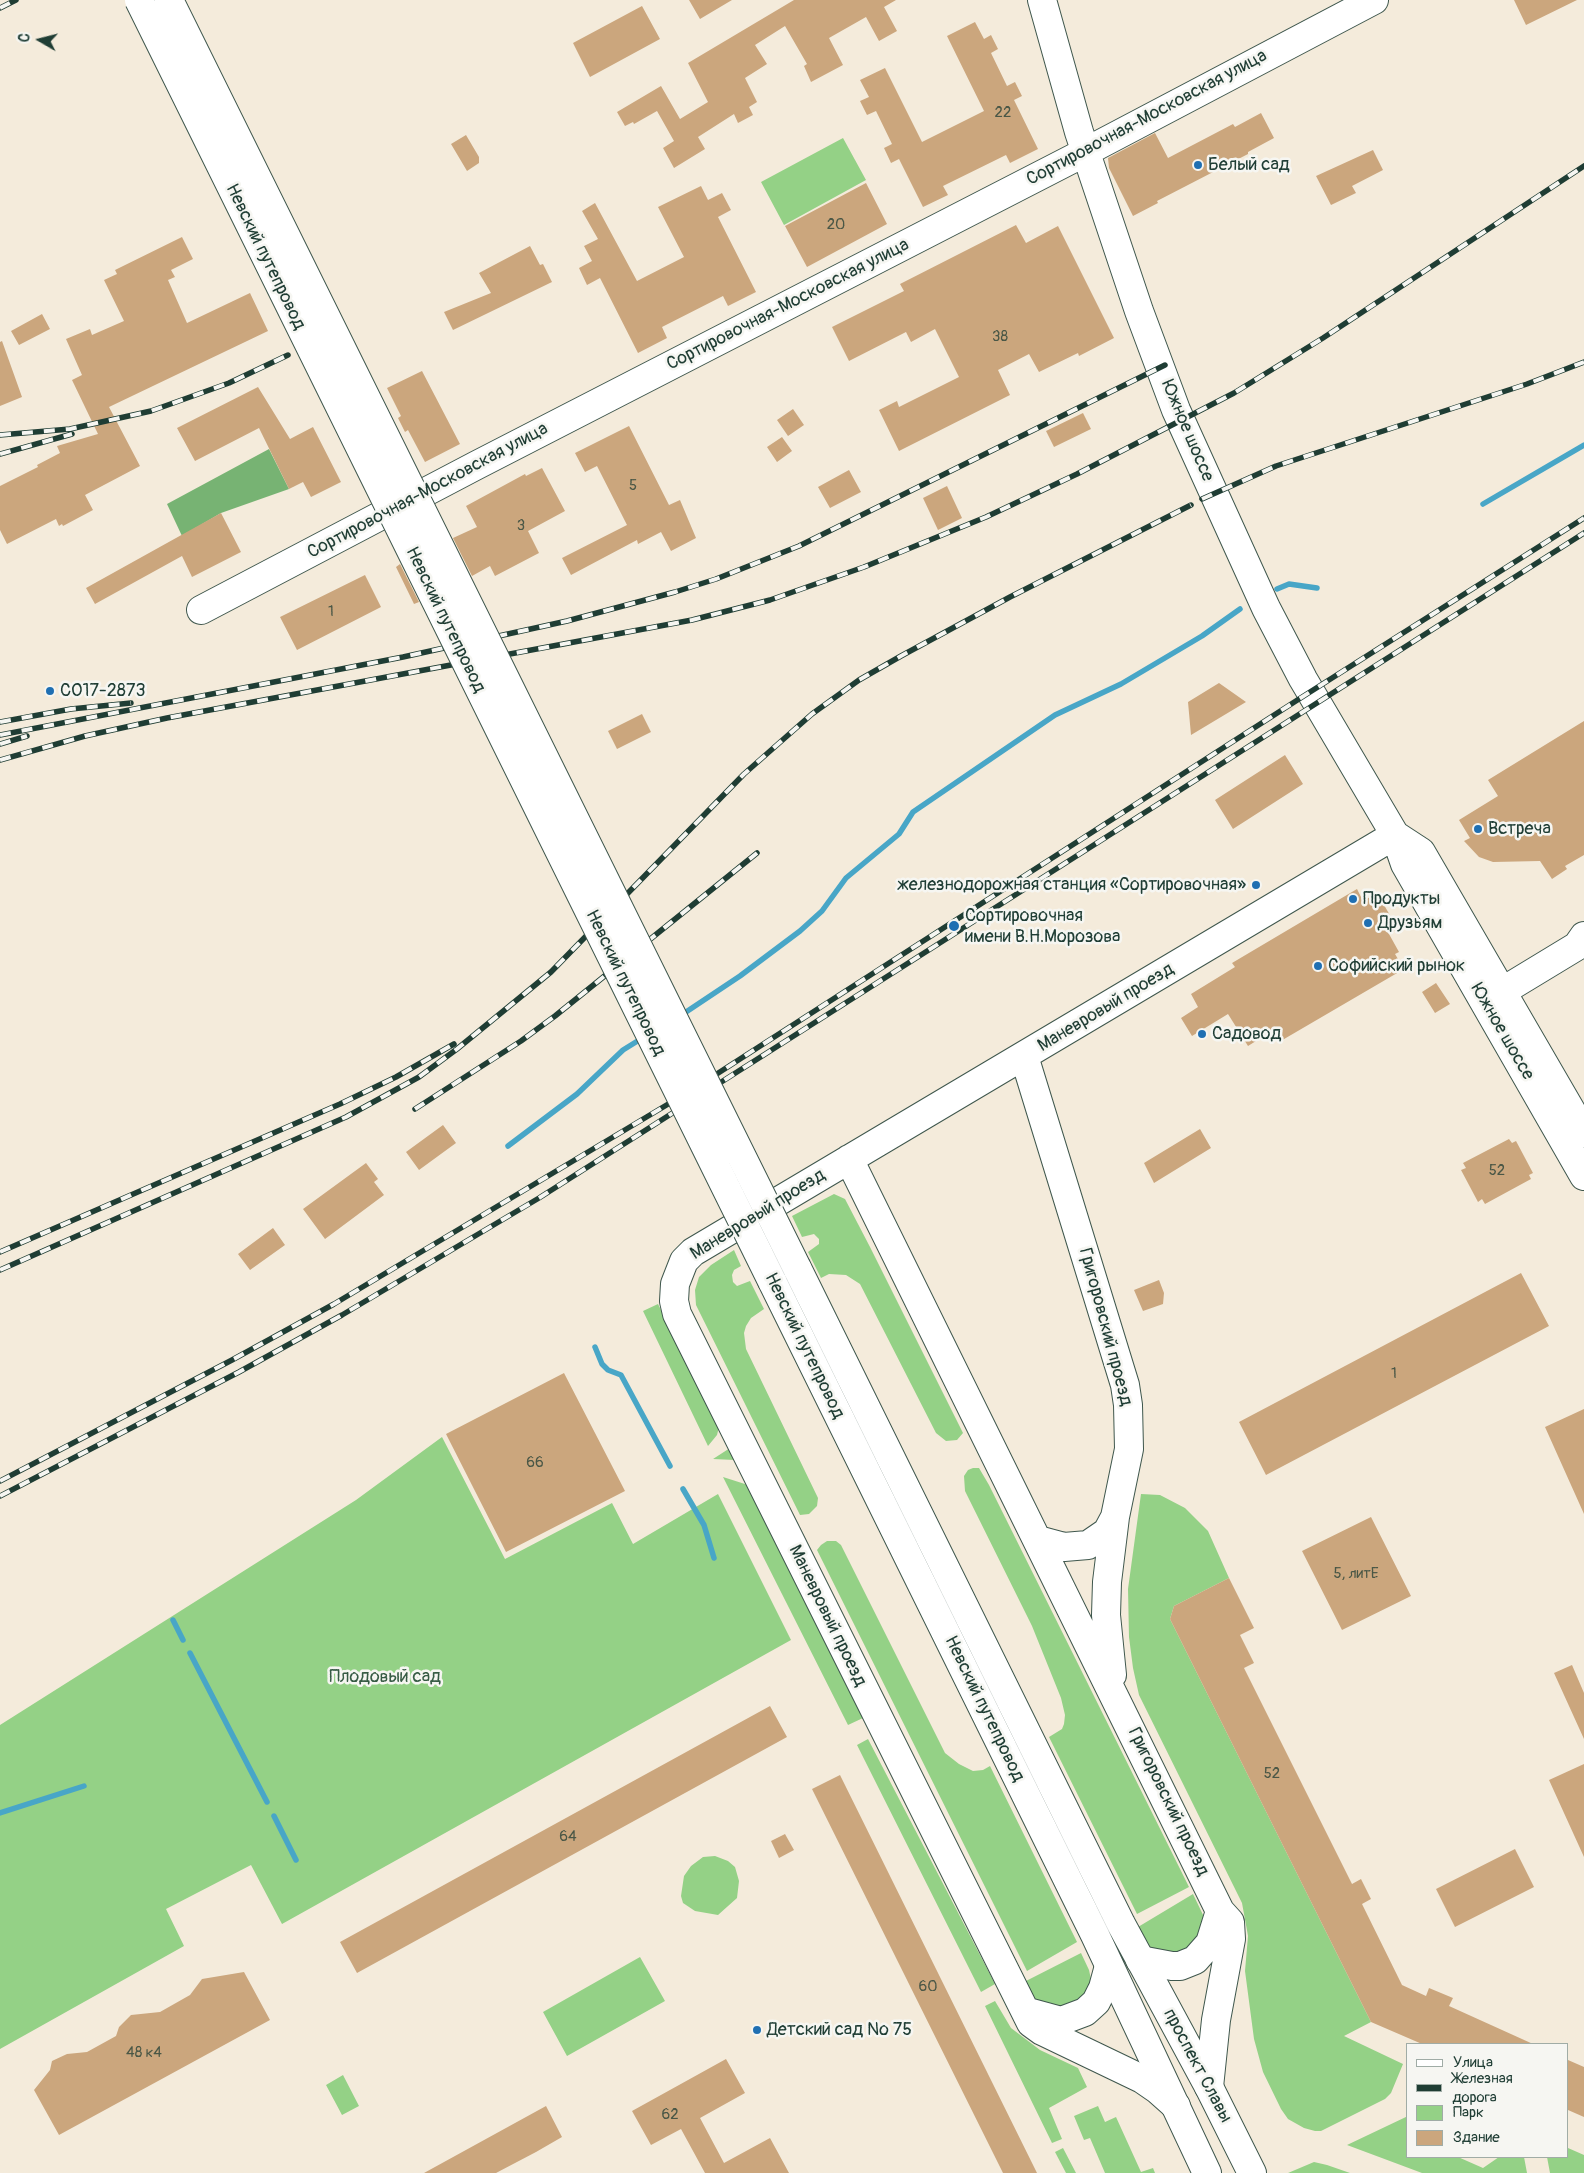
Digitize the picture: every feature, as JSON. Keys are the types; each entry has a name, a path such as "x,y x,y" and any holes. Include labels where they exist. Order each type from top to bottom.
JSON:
{"street":[{"name":"Невский путепровод","path":"139,0 1109,1966"},
{"name":"Невский путепровод","path":"169,0 1140,1960"},
{"name":"Южное шоссе","path":"1042,0 1085,151 1139,311 1176,410 1240,550 1283,643 1395,835 1421,852 1584,1176"},
{"name":"Сортировочная-Московская улица","path":"201,610 1374,0"},
{"name":"Маневровый проезд","path":"1176,2106 1142,2079 1042,2031 1031,2023 677,1314 674,1301 678,1273 684,1261 693,1252 1395,835"},
{"path":"1494,997 1577,946 1584,936"},
{"name":"Южное шоссе","path":"1494,997 1584,1133"},
{"name":"Григоровский проезд","path":"1024,1056 1125,1385 1130,1436 1115,1517 1107,1582 1106,1615 1114,1694"},
{"name":"Григоровский проезд","path":"849,1159 1220,1911 1230,1922 1231,1939 1216,2020 1209,2086"},
{"path":"1038,1540 1064,1547 1088,1545 1107,1532 1115,1517"},
{"path":"1140,1960 1180,1966 1195,1960 1210,1943 1220,1911"},
{"name":"проспект Славы","path":"1140,1960 1209,2086 1252,2173"},
{"path":"1024,2011 1060,2021 1085,2012 1096,2002 1103,1988 1109,1966"},
{"name":"проспект Славы","path":"1109,1966 1207,2173"}],"green space":[{"path":"843,138 866,180 784,225 761,182"},
{"path":"269,449 289,489 221,513 182,536 167,504"},
{"path":"834,1194 845,1199 963,1433 957,1440 946,1441 936,1433 860,1284 846,1275 829,1274 821,1278 808,1252 819,1244 819,1239 814,1234 802,1237 792,1216"},
{"path":"734,1250 741,1266 734,1270 732,1275 733,1282 737,1286 750,1281 764,1309 751,1318 746,1326 744,1333 746,1349 818,1498 817,1506 809,1514 800,1515 696,1305 695,1290 699,1277 711,1265"},
{"path":"658,1304 719,1427 717,1435 708,1446 643,1311"},
{"name":"Плодовый сад","path":"442,1437 505,1559 612,1503 633,1544 718,1494 791,1640 282,1924 251,1865 166,1909 184,1946 0,2049 0,1725 356,1500"},
{"path":"730,1448 735,1460 713,1459"},
{"path":"979,1468 989,1485 1189,1887 1137,1914 1049,1737 1062,1729 1064,1724 1065,1715 1061,1698 1032,1626 965,1491 964,1476 968,1470"},
{"path":"723,1477 748,1485 863,1718 848,1725"},
{"path":"1141,1494 1160,1495 1185,1508 1208,1531 1229,1578 1174,1606 1170,1619 1371,2022 1344,2036 1403,2064 1391,2093 1385,2099 1321,2131 1304,2128 1288,2119 1263,2072 1254,2039 1245,1971 1248,1936 1242,1903 1139,1695 1129,1637 1128,1589"},
{"path":"827,1541 836,1541 841,1545 945,1753 959,1764 973,1771 983,1770 990,1766 1077,1942 1027,1971 817,1550"},
{"path":"868,1739 995,1984 981,1992 857,1745"},
{"path":"715,1856 728,1861 735,1867 739,1881 737,1898 718,1915 695,1911 683,1903 681,1896 684,1876 691,1866 703,1857"},
{"path":"1193,1894 1204,1917 1203,1936 1172,1962 1147,1947 1138,1927"},
{"path":"1081,1953 1089,1970 1092,1984 1087,1995 1064,2010 1035,2000 1024,1982"},
{"path":"640,1957 665,2001 567,2056 543,2012"},
{"path":"995,2001 1011,2028 1040,2050 1078,2068 1087,2087 1049,2108 1062,2139 1052,2143 985,2006"},
{"path":"343,2075 359,2106 342,2115 326,2085"},
{"path":"1098,2106 1105,2122 1116,2117 1141,2172 1153,2168 1155,2173 1105,2173 1090,2138 1084,2140 1074,2116"},
{"path":"1406,2117 1406,2158 1460,2158 1483,2168 1498,2158 1524,2158 1527,2173 1422,2173 1347,2145"},
{"path":"1063,2148 1076,2173 1066,2173 1055,2152"},
{"path":"1569,2148 1584,2155 1584,2173 1550,2173 1547,2158 1569,2158"},
{"path":"1314,2162 1327,2165 1350,2173 1288,2173"}],"building":[{"path":"689,0 732,0 700,19"},
{"path":"794,0 896,0 884,7 897,31 879,41 866,17 829,38 843,65 811,82 804,66 807,64 785,26 755,45 767,64 745,78 757,102 749,107 753,115 738,123 734,114 698,137 705,149 674,168 663,148 674,141 657,111 634,124 633,122 625,126 617,112 661,86 680,119 708,102 688,63"},
{"path":"1514,0 1577,0 1526,25"},
{"path":"642,6 660,39 590,77 573,43"},
{"path":"975,22 984,39 991,35 998,49 991,53 1007,86 1015,82 1022,96 1014,100 1038,149 1010,163 1006,155 943,186 948,195 923,207 899,159 891,163 884,148 892,144 876,111 867,115 860,101 869,97 860,80 885,68 922,142 984,111 947,36"},
{"path":"1261,113 1274,138 1248,152 1248,154 1157,201 1158,203 1133,216 1109,168 1108,158 1155,133 1168,158 1233,124 1235,127"},
{"path":"466,135 479,157 479,163 467,171 451,144"},
{"path":"1373,150 1383,170 1352,186 1356,193 1331,205 1316,176"},
{"path":"866,183 887,224 807,267 785,226"},
{"path":"701,186 708,200 722,193 731,210 718,217 756,292 728,306 723,296 662,327 667,338 638,353 600,278 587,285 579,268 592,261 584,246 598,239 582,211 595,203 637,281 684,257 658,207"},
{"path":"1016,225 1026,243 1058,226 1114,338 1079,356 1078,353 1039,372 1029,354 998,370 1010,395 899,451 879,410 897,401 899,407 959,377 935,329 911,342 906,332 849,361 832,327 904,291 900,284"},
{"path":"182,237 193,259 171,270 175,277 168,280 187,323 250,293 268,331 109,407 140,466 85,495 93,510 63,526 62,524 59,526 56,519 7,544 0,530 0,486 38,467 37,465 60,453 57,446 98,434 72,380 82,375 66,339 90,329 92,335 124,321 104,280 117,274 115,270"},
{"path":"530,246 540,265 543,264 552,282 453,330 444,312 491,293 479,273"},
{"path":"42,314 50,329 19,345 11,331"},
{"path":"2,341 22,397 0,406 0,342"},
{"path":"422,371 460,444 425,462 408,430 405,432 398,418 401,416 387,388"},
{"path":"258,387 290,439 313,427 341,482 311,497 303,482 289,489 259,428 195,461 177,428"},
{"path":"793,409 804,425 788,436 777,420"},
{"path":"1083,413 1091,429 1054,447 1046,431"},
{"path":"629,426 669,505 680,500 696,538 671,551 661,532 638,544 637,540 571,575 562,558 627,525 597,466 585,472 575,453"},
{"path":"782,437 792,451 777,462 767,447"},
{"path":"542,468 565,511 528,531 539,553 495,576 490,566 472,576 453,538 477,527 466,506 525,474 526,476"},
{"path":"849,470 861,492 830,508 818,487"},
{"path":"947,486 962,518 938,530 923,498"},
{"path":"221,513 241,552 192,577 182,556 95,604 86,588"},
{"path":"400,564 419,602 414,604 396,567"},
{"path":"365,575 381,607 297,650 280,617"},
{"path":"1219,683 1246,702 1191,735 1188,702"},
{"path":"642,714 651,732 617,749 608,731"},
{"path":"1584,721 1584,855 1565,866 1567,869 1552,879 1540,861 1493,862 1479,857 1464,841 1470,838 1459,820 1498,796 1488,780"},
{"path":"1285,755 1303,784 1233,829 1215,800"},
{"name":"Софийский рынок","path":"1357,889 1363,901 1377,893 1398,929 1389,934 1399,952 1395,954 1404,969 1279,1042 1272,1031 1248,1046 1228,1014 1192,1036 1181,1018 1198,1007 1191,994 1235,967 1232,963"},
{"path":"1436,983 1450,1004 1435,1013 1422,992"},
{"path":"443,1125 456,1143 419,1170 406,1152"},
{"path":"1200,1129 1211,1148 1154,1183 1144,1163"},
{"path":"1509,1139 1512,1143 1516,1141 1533,1173 1529,1175 1531,1179 1485,1204 1482,1199 1478,1202 1461,1170 1466,1168 1463,1163"},
{"path":"366,1163 378,1179 374,1182 384,1195 325,1239 303,1209"},
{"path":"273,1228 285,1245 250,1270 238,1254"},
{"path":"1521,1273 1549,1326 1266,1475 1239,1422"},
{"path":"1159,1280 1164,1293 1163,1304 1143,1311 1134,1290"},
{"path":"564,1373 625,1491 506,1552 446,1434"},
{"path":"1584,1409 1584,1514 1545,1427"},
{"path":"1371,1517 1411,1596 1342,1630 1302,1551"},
{"path":"1229,1578 1254,1628 1240,1635 1254,1663 1244,1668 1352,1884 1361,1879 1371,1899 1362,1904 1402,1985 1426,1996 1429,1988 1453,1998 1449,2006 1531,2043 1420,2043 1371,2022 1170,1619 1174,1606"},
{"path":"1572,1665 1584,1693 1584,1739 1554,1673"},
{"path":"770,1706 787,1737 357,1973 340,1942"},
{"path":"1584,1764 1584,1857 1549,1780"},
{"path":"840,1775 1037,2173 1003,2173 812,1789"},
{"path":"785,1834 794,1850 779,1858 771,1841"},
{"path":"1515,1849 1534,1887 1455,1927 1436,1889"},
{"path":"244,1972 270,2020 59,2135 34,2090 50,2070 52,2061 67,2054 87,2052 116,2036 119,2027 131,2015 160,2012 190,1995 202,1979"},
{"path":"726,2059 745,2093 700,2118 724,2163 770,2138 789,2173 705,2173 681,2129 651,2145 632,2111"},
{"path":"1569,2060 1584,2067 1584,2117 1569,2110"},
{"path":"546,2106 562,2137 536,2152 496,2173 424,2173"}],"waterway":[{"path":"1483,504 1584,445"},
{"path":"1277,589 1289,584 1317,588"},
{"path":"680,1016 740,976 800,931 822,911 846,878 899,834 913,812 1055,715 1121,684 1202,636 1240,609"},
{"path":"508,1146 577,1094 623,1050 644,1037"},
{"path":"595,1347 602,1364 608,1370 621,1375 670,1466"},
{"path":"683,1489 704,1525 714,1558"},
{"path":"173,1620 183,1640"},
{"path":"190,1653 267,1802"},
{"path":"0,1813 84,1786"},
{"path":"274,1816 296,1860"}],"railway":[{"path":"0,8 16,0"},
{"path":"0,760 85,736 167,718 692,620 770,600 864,567 986,517 1077,474 1234,393 1323,338 1584,166"},
{"path":"0,435 70,429 151,411 229,383 288,355"},
{"path":"1202,499 1276,466 1527,384 1584,362"},
{"path":"0,735 403,657 567,621 716,579 799,546 1165,365"},
{"path":"0,454 72,434"},
{"path":"0,1270 346,1117 419,1077 457,1049 551,972 744,774 812,714 859,680 901,656 1010,597 1191,505"},
{"path":"0,1481 232,1360 334,1304 695,1088 1584,518"},
{"path":"0,1496 239,1372 342,1315 539,1198 1584,533"},
{"path":"0,722 71,709 131,703"},
{"path":"0,744 27,736"},
{"path":"415,1109 521,1041 555,1016 757,853"},
{"path":"0,1252 340,1104 396,1077 454,1044"}],"place":[{"name":"Белый сад","path":"1198,165"},
{"name":"СО17-2873","path":"50,691"},
{"name":"Встреча","path":"1478,829"},
{"name":"железнодорожная станция «Сортировочная»","path":"1256,885"},
{"name":"Продукты","path":"1353,899"},
{"name":"Друзьям","path":"1368,923"},
{"name":"Сортировочная имени В.Н.Морозова","path":"954,926"},
{"name":"Софийский рынок","path":"1318,966"},
{"name":"Садовод","path":"1202,1034"},
{"name":"Детский сад № 75","path":"757,2030"}]}
